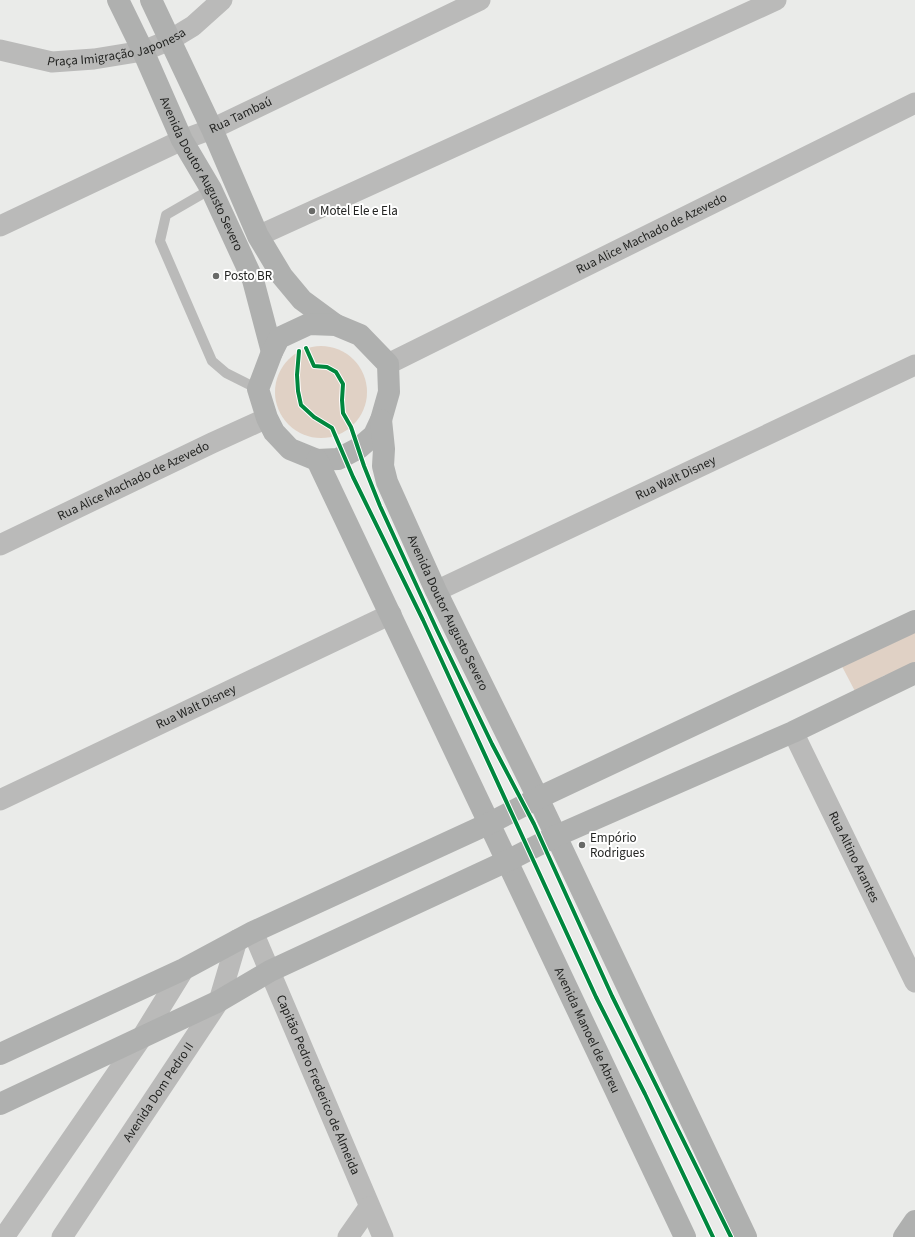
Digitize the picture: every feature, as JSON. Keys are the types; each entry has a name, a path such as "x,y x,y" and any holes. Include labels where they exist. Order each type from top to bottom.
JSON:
{"street":[{"name":"Avenida Doutor Augusto Severo","path":"118,0 143,51 182,140 212,189 253,280 272,352"},
{"name":"Avenida Doutor Augusto Severo","path":"151,0 212,129 258,236 282,276 302,300 336,325"},
{"name":"Praça Imigração Japonesa","path":"0,50 52,62 94,59 143,51 170,40 193,26 222,0"},
{"name":"Rua Tambaú","path":"0,226 182,140 212,129 480,0"},
{"path":"258,236 776,0"},
{"name":"Rua Alice Machado de Azevedo","path":"388,364 915,103"},
{"path":"309,324 336,325 360,335 388,364 389,392 382,420 374,435 358,448 338,459 317,460 290,449 274,432 267,418 258,389 279,338 309,324"},
{"name":"Rua Walt Disney","path":"436,591 915,365"},
{"name":"Rua Alice Machado de Azevedo","path":"0,545 267,418"},
{"name":"Avenida Doutor Augusto Severo","path":"382,420 384,449 383,466 387,482 436,591 556,836"},
{"path":"317,460 392,614 490,823"},
{"name":"Rua Walt Disney","path":"0,800 392,614"},
{"path":"0,1054 184,969 245,936 490,823 538,798 915,621"},
{"path":"0,1104 219,1001 270,971 507,861 556,836 793,732 915,673"},
{"name":"Rua Altino Arantes","path":"793,732 915,982"},
{"name":"Avenida Manoel de Abreu","path":"490,823 685,1237"},
{"path":"556,836 746,1237"},
{"name":"Capitão Pedro Frederico de Almeida","path":"245,936 270,971 383,1237"},
{"name":"Avenida Dom Pedro II","path":"62,1237 219,1001 245,936"},
{"path":"4,1237 142,1037 184,969"},
{"path":"348,1237 369,1207"},
{"path":"904,1237 915,1221"}],"lane":[{"path":"212,189 166,215 160,242 212,361 226,373 258,389"}],"shaded area":[{"path":"312,346 330,346 347,353 360,366 367,383 367,401 360,418 347,431 330,438 312,438 295,431 282,418 275,401 275,383 282,366 295,353"},
{"path":"915,615 915,665 883,676 857,695 835,653"}],"cycle path":[{"path":"306,348 314,366 327,367 336,372 343,384 343,413 351,427 364,466 380,506 437,630 492,744 534,824 612,996 731,1237"},
{"path":"299,351 297,375 301,405 314,417 332,428 353,477 423,620 596,997 645,1094 713,1237"}],"place":[{"name":"Motel Ele e Ela","path":"312,211"},
{"name":"Posto BR","path":"216,276"},
{"name":"Empório Rodrigues","path":"582,845"}]}
